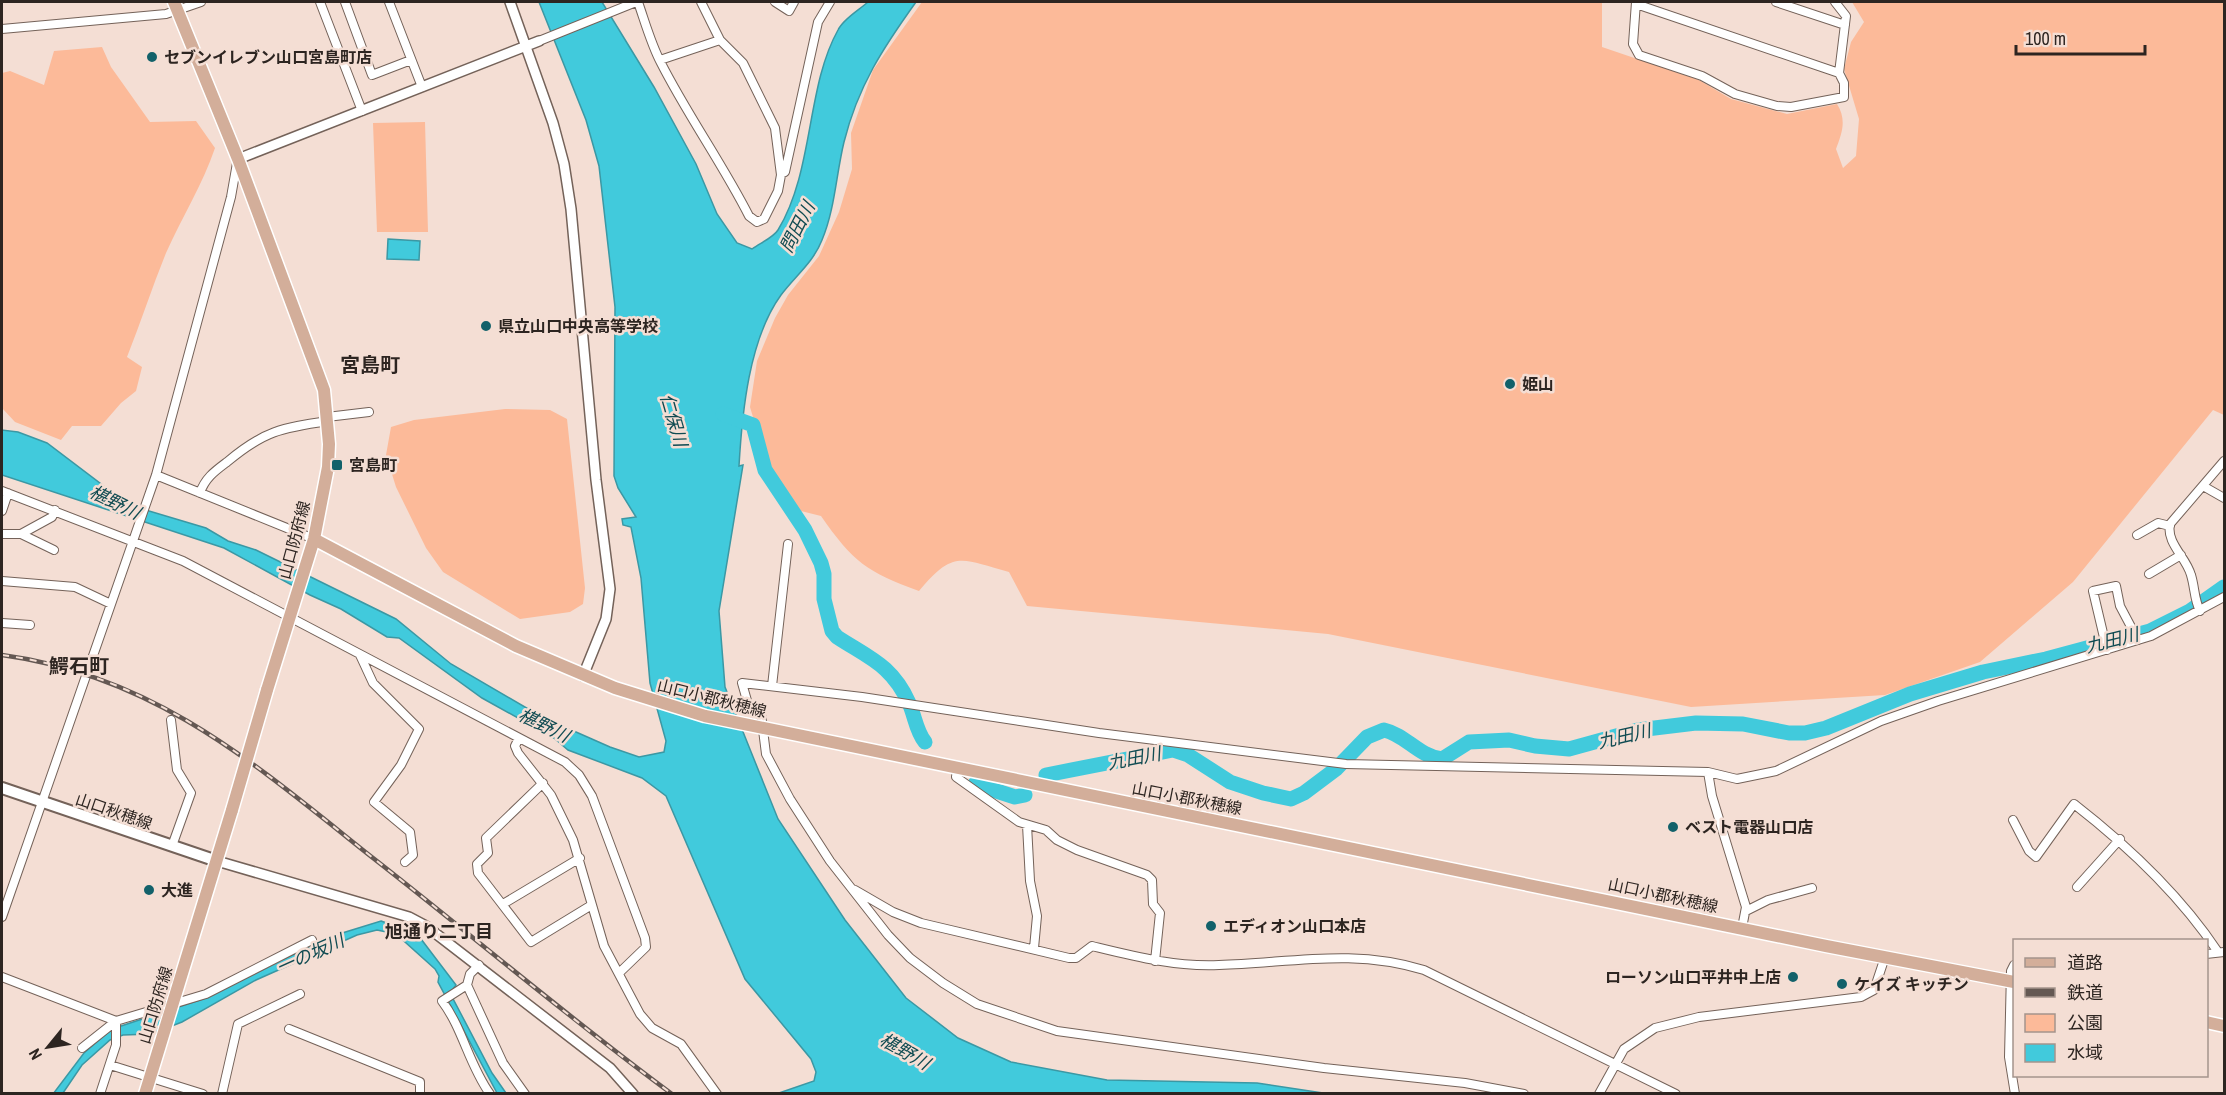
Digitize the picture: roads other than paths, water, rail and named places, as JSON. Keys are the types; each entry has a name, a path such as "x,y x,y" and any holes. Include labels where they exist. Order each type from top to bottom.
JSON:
{"main road":[{"name":"山口防府線","path":"145,1094 314,539 328,467 324,390 238,159 176,6"},
{"name":"山口小郡秋穂線","path":"314,539 490,633 583,676 705,716 2013,982"},
{"name":"山口秋穂線","path":"2,788 217,861"},
{"path":"2208,1022 2224,1026"}],"street":[{"path":"2,29 166,14 176,6 201,2"},
{"path":"320,2 362,111"},
{"path":"345,2 372,75 411,60"},
{"path":"389,2 422,87"},
{"path":"510,2 553,123 567,183 596,480 610,589 606,619 583,676"},
{"path":"2,917 155,477 231,197 238,159 636,2 660,60 703,139 721,161 749,216 757,222 764,219 778,191 781,175 775,128 743,63 720,40 701,2"},
{"path":"775,2 789,11 794,2"},
{"path":"781,175 784,172 818,22 830,2"},
{"path":"1776,2 1845,25"},
{"path":"1835,2 1846,16 1839,73 1844,83 1844,97 1802,105 1777,106 1735,94 1702,76 1639,54 1633,44 1636,3 1839,73"},
{"path":"660,60 720,40"},
{"path":"200,493 206,479 255,439 279,429 369,411"},
{"path":"2198,607 2191,574 2168,533 2170,526 2224,461"},
{"path":"155,477 314,539"},
{"path":"2203,486 2224,498"},
{"path":"2,511 5,492 135,538 291,612 360,655 518,740 565,762 579,775 592,796 645,938 646,947 619,973"},
{"path":"21,534 52,517 55,510"},
{"path":"2137,535 2158,523 2170,526"},
{"path":"2,534 21,534 54,550"},
{"path":"772,686 788,544"},
{"path":"2149,574 2181,555"},
{"path":"2,581 75,587 111,604"},
{"path":"2106,646 2093,591 2116,586 2120,606 2136,637"},
{"path":"1524,1094 1453,1082 1324,1068 1057,1031 977,1004 943,983 895,943 851,888 801,818 775,772 766,754 759,727 761,714 748,704 742,683 1335,763 1708,772 1737,779 1776,771 1881,721 2136,637 2224,597"},
{"path":"2,623 30,625"},
{"path":"360,655 373,683 419,729 401,765 374,802 410,832 413,855 405,862"},
{"path":"171,720 177,770 191,794 172,846"},
{"path":"518,740 515,746 518,753 543,783 560,810 580,858 591,906 604,946 645,1021 681,1044 717,1094"},
{"path":"957,768 956,777 964,784 1027,825 1046,830 1067,845 1147,875 1152,880 1153,904 1160,912 1155,961"},
{"path":"1708,772 1712,796 1746,911 1742,928"},
{"path":"543,783 486,838 488,853 477,864 477,873 531,942 591,906"},
{"path":"2013,819 2029,851 2036,857 2074,804 2120,840 2148,868 2221,952"},
{"path":"1027,825 1030,880 1037,916 1034,948"},
{"path":"2077,887 2120,840"},
{"path":"503,904 580,858"},
{"path":"217,861 409,917 437,933 610,1068 633,1094"},
{"path":"851,888 893,912 921,923 1076,958 1092,946 1155,961 1217,966 1348,956 1405,964 1424,970 1676,1094"},
{"path":"1746,911 1768,900 1812,888"},
{"path":"82,1048 117,1025 206,994 312,940"},
{"path":"1599,1094 1624,1049 1640,1036 1674,1021 1861,997 1874,990 1885,957"},
{"path":"478,965 466,985 442,1001 449,1010 470,1059 490,1094"},
{"path":"2,977 117,1025"},
{"path":"2013,982 2008,1058 2015,1094"},
{"path":"466,985 503,1063 525,1094"},
{"path":"222,1094 238,1024 300,994"},
{"path":"100,1094 116,1045 117,1025"},
{"path":"289,1029 420,1082 420,1094"},
{"path":"110,1065 203,1094"}],"water":[{"path":"539,2 602,2 654,87 696,164 717,214 737,243 752,249 776,233 790,207 804,156 820,77 840,26 868,2 916,2 882,52 864,85 844,142 833,204 822,240 814,256 781,295 770,313 754,354 742,423 739,466 743,465 719,611 725,687 778,819 845,920 906,998 958,1038 1011,1062 1107,1080 1257,1083 1323,1093 779,1093 814,1081 816,1072 811,1059 745,979 666,796 642,778 568,750 554,738 482,698 399,638 387,637 341,609 310,595 224,548 2,475 2,430 18,432 47,443 129,505 206,528 228,541 256,550 396,619 451,664 542,717 610,747 639,757 664,752 666,741 650,683 641,578 631,527 623,525 622,519 636,517 618,488 614,476 615,307 599,166 586,120"},
{"path":"388,239 420,241 419,260 387,259"},
{"name":"一の坂川","path":"381,921 406,930 416,941 421,939 456,985 450,993 492,1073 506,1093 497,1093 438,982 439,976 435,969 396,934 377,930 357,935 256,980 182,1022 151,1034 123,1035 110,1040 82,1065 63,1093 53,1094 84,1053 112,1029 206,998 257,971 339,934"}],"waterway":[{"name":"九田川","path":"723,414 753,425 765,470 805,530 821,563 824,574 824,599 832,631 837,637 879,664 895,680 909,703 925,742"},
{"name":"九田川","path":"1046,775 1173,750 1188,755 1230,782 1291,799 1304,793 1336,769 1367,737 1384,730 1399,736 1426,754 1442,759 1469,742 1509,740 1535,746 1569,749 1638,730 1696,723 1743,724 1789,733 1805,733 1826,728 1910,694 1983,672 2046,659 2150,631 2190,611 2224,587"},
{"name":"九田川","path":"975,784 1015,797 1025,795"}],"railway":[{"path":"2,655 57,666 108,682 156,704 245,758 672,1094"}],"place":[{"name":"セブンイレブン山口宮島町店","path":"152,57"},
{"name":"県立山口中央高等学校","path":"486,326"},
{"name":"姫山","path":"1510,384"},
{"name":"宮島町","path":"337,465"},
{"name":"ベスト電器山口店","path":"1673,827"},
{"name":"大進","path":"149,890"},
{"name":"エディオン山口本店","path":"1211,926"},
{"name":"ローソン山口平井中上店","path":"1793,977"},
{"name":"ケイズ キッチン","path":"1842,984"}],"district":[{"name":"宮島町","path":"370,364"},
{"name":"鰐石町","path":"79,665"},
{"name":"旭通り二丁目","path":"439,931"}],"water label":[{"name":"問田川","path":"797,227"},
{"name":"仁保川","path":"674,420"},
{"name":"椹野川","path":"115,502"},
{"name":"椹野川","path":"544,725"},
{"name":"椹野川","path":"905,1051"}]}
